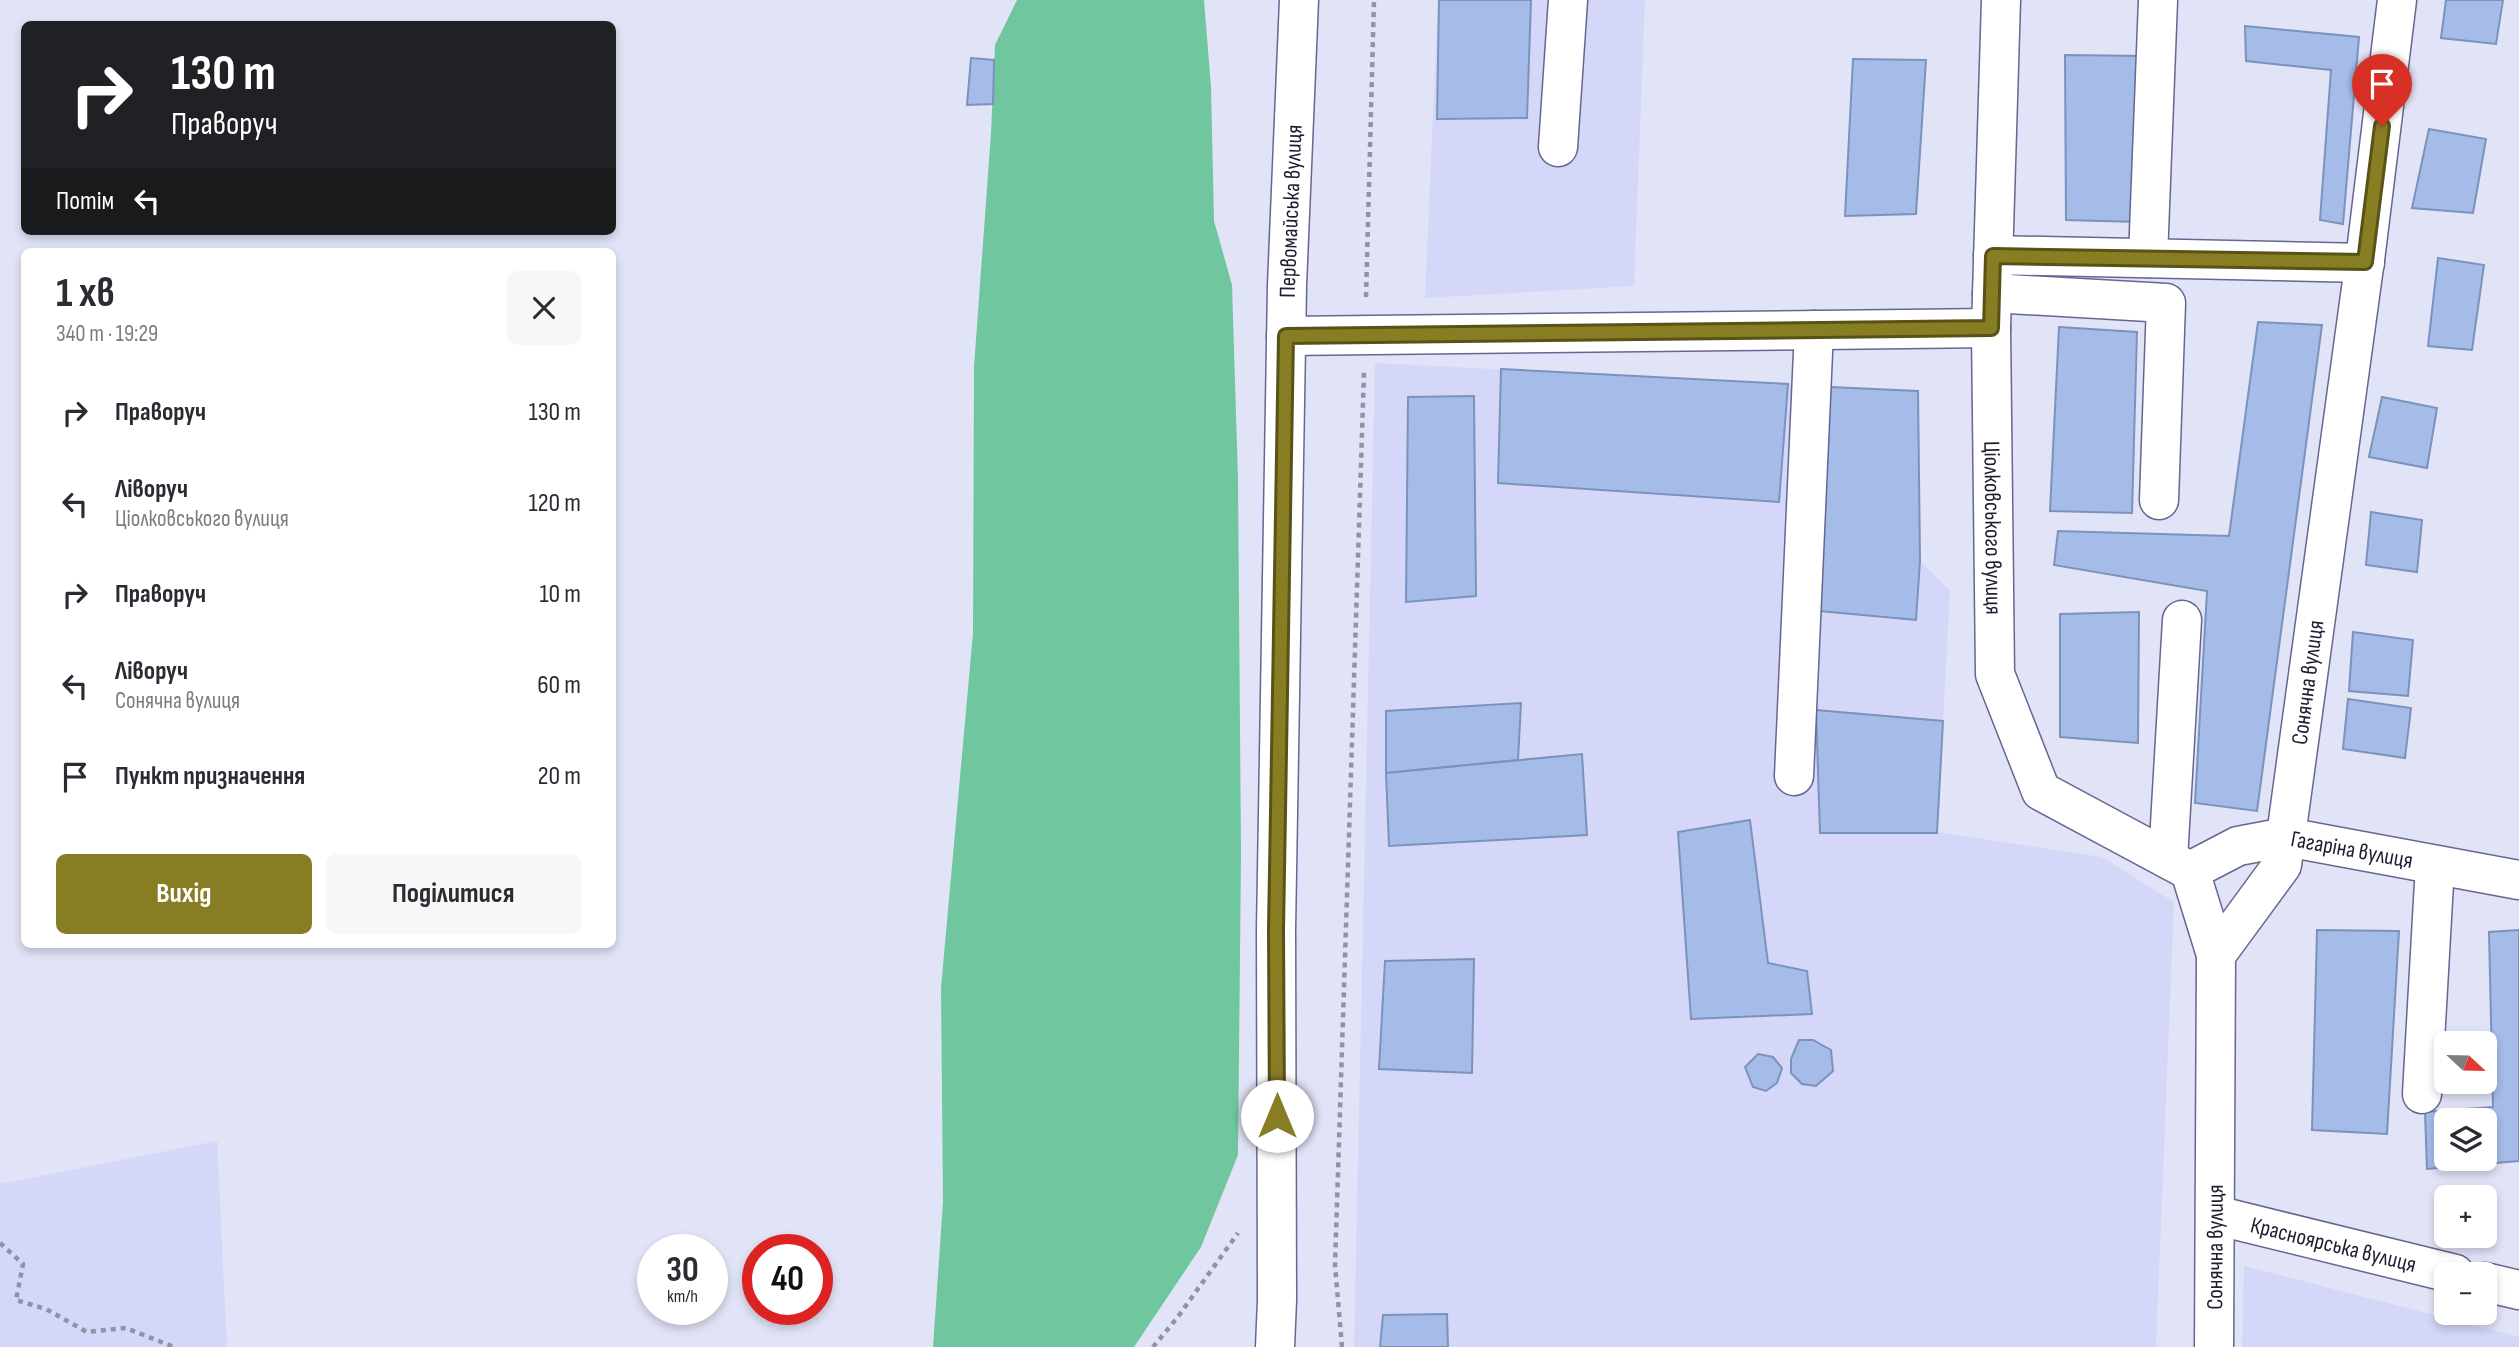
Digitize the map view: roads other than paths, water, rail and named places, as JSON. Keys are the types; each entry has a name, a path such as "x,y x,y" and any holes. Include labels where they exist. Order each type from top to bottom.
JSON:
{"street":[{"name":"Первомайська вулиця","path":"1275,1347 1276,930 1286,336 1299,0"},
{"path":"1558,147 1568,0"},
{"name":"Ціолковського вулиця","path":"2001,0 1991,311 1995,674 2041,791 2179,865"},
{"path":"2148,258 2158,0"},
{"name":"Сонячна вулиця","path":"2214,1347 2217,955 2282,864 2365,262 2397,0"},
{"path":"1993,256 2365,262"},
{"path":"1286,336 1814,330 1991,311 2166,303 2159,500"},
{"path":"1794,776 1814,330"},
{"path":"2182,620 2179,865 2217,955"},
{"name":"Гагаріна вулиця","path":"2179,865 2238,846 2286,837 2519,880"},
{"path":"2422,1094 2435,865"},
{"name":"Красноярська вулиця","path":"2215,1214 2434,1269"},
{"path":"2497,1285 2519,1290"}]}
